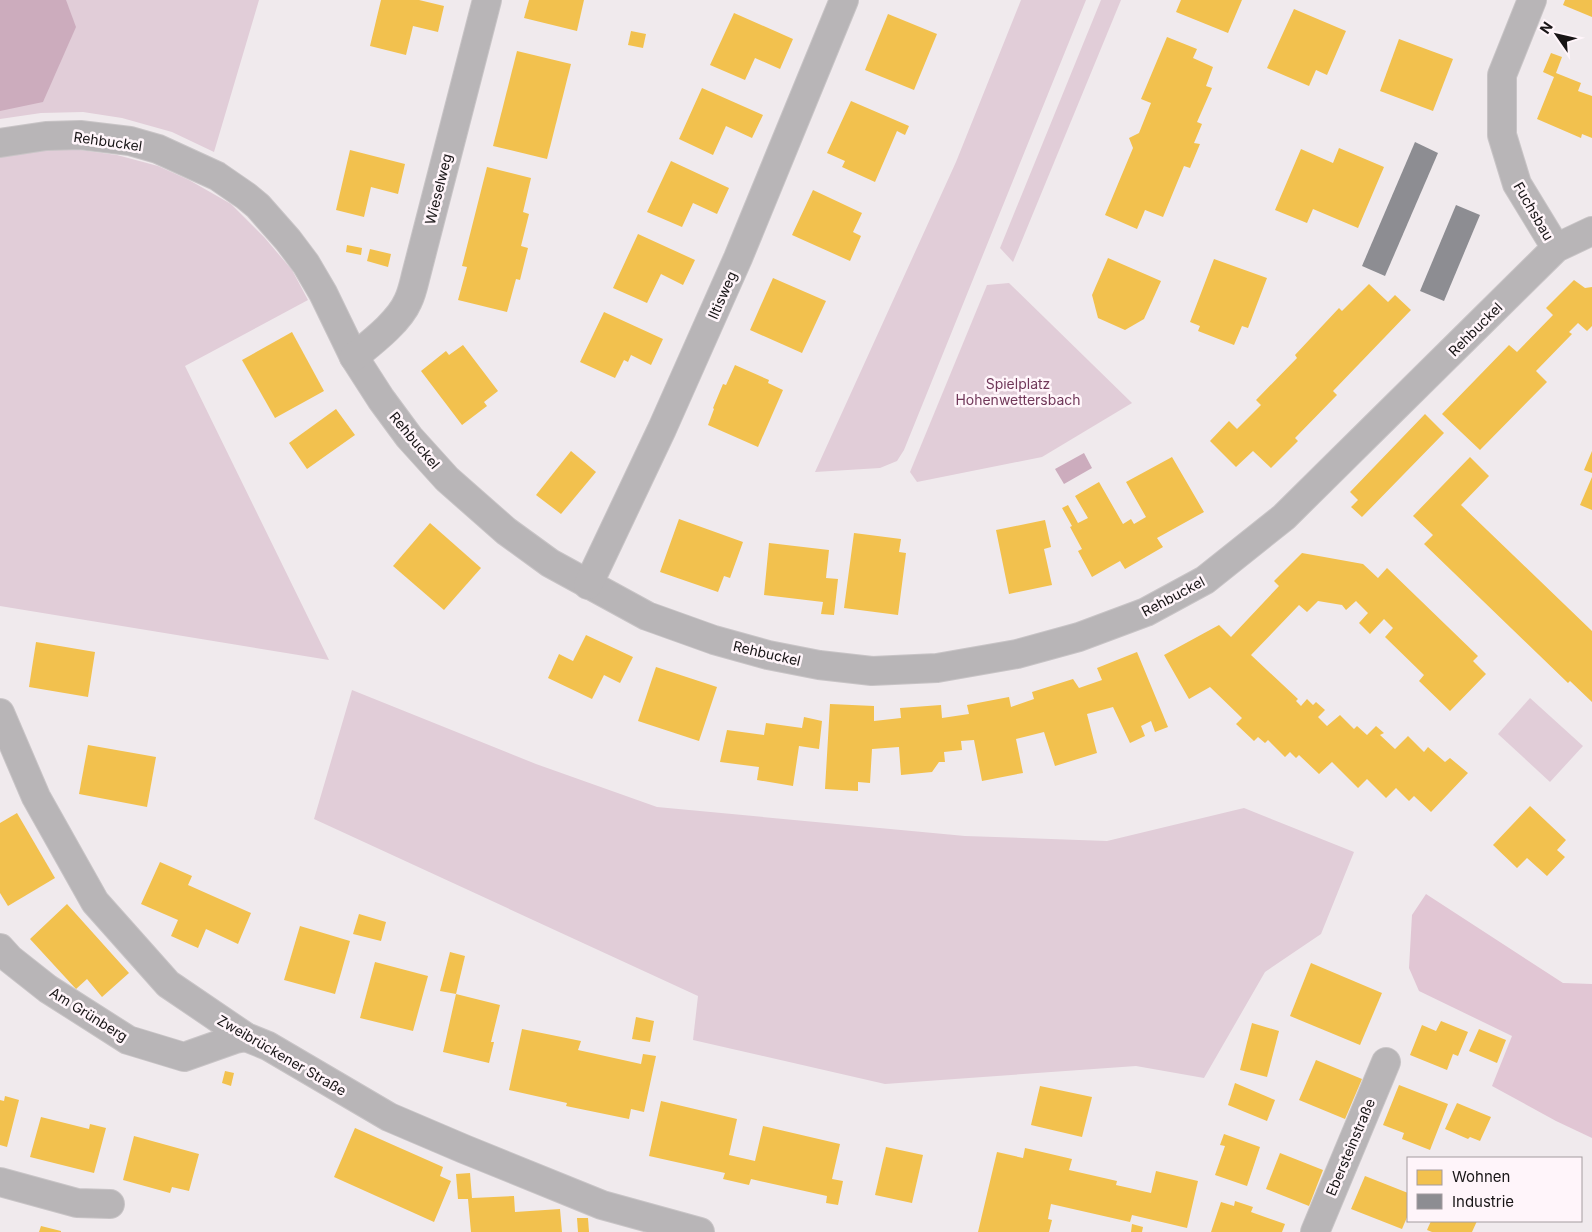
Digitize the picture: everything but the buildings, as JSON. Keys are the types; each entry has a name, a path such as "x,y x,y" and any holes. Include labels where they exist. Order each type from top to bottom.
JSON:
{"street":[{"name":"Wieselweg","path":"354,357 393,322 408,302 487,0"},
{"name":"Iltisweg","path":"588,585 662,429 738,258 844,0"},
{"name":"Fuchsbau","path":"1532,0 1502,75 1502,135 1517,184 1556,248"},
{"name":"Rehbuckel","path":"0,143 46,136 80,135 130,141 158,149 217,176 258,206 306,264 323,293 354,357 381,399 410,437 447,479 506,531 550,563 647,616 714,640 785,658 820,665 872,671 937,668 1017,654 1079,637 1146,612 1205,580 1269,531 1556,248 1592,231"},
{"name":"Zweibrückener Straße","path":"0,713 36,797 95,902 168,984 246,1037 268,1046 389,1116 456,1146 602,1205 700,1232"},
{"name":"Am Grünberg","path":"0,948 10,959 48,989 128,1040 184,1057 246,1037"},
{"name":"Ebersteinstraße","path":"1315,1232 1386,1062"},
{"path":"0,1182 77,1203 110,1204"}],"green space":[{"path":"0,0 259,0 214,152 172,132 122,118 83,112 41,113 0,119"},
{"path":"1021,0 1086,0 904,450 897,461 880,468 815,472 956,162"},
{"path":"1101,0 1121,0 1013,262 1000,248"},
{"path":"65,148 117,155 158,166 189,180 231,204 264,237 292,270 308,300 185,366 329,660 0,606 0,156"},
{"name":"Spielplatz Hohenwettersbach","path":"1009,283 1132,403 1042,457 917,482 910,472 987,285"},
{"path":"352,690 536,764 657,807 965,836 1107,841 1244,808 1354,852 1321,934 1265,972 1204,1078 1136,1066 885,1084 693,1040 698,996 314,819"},
{"path":"1530,698 1583,746 1550,782 1498,734"}],"shaded area":[{"path":"0,0 66,0 76,27 43,102 0,111"},
{"path":"1084,453 1092,468 1064,484 1055,469"},
{"path":"1426,894 1563,983 1592,984 1592,1138 1556,1121 1492,1086 1512,1036 1419,991 1409,968 1412,915"}]}
